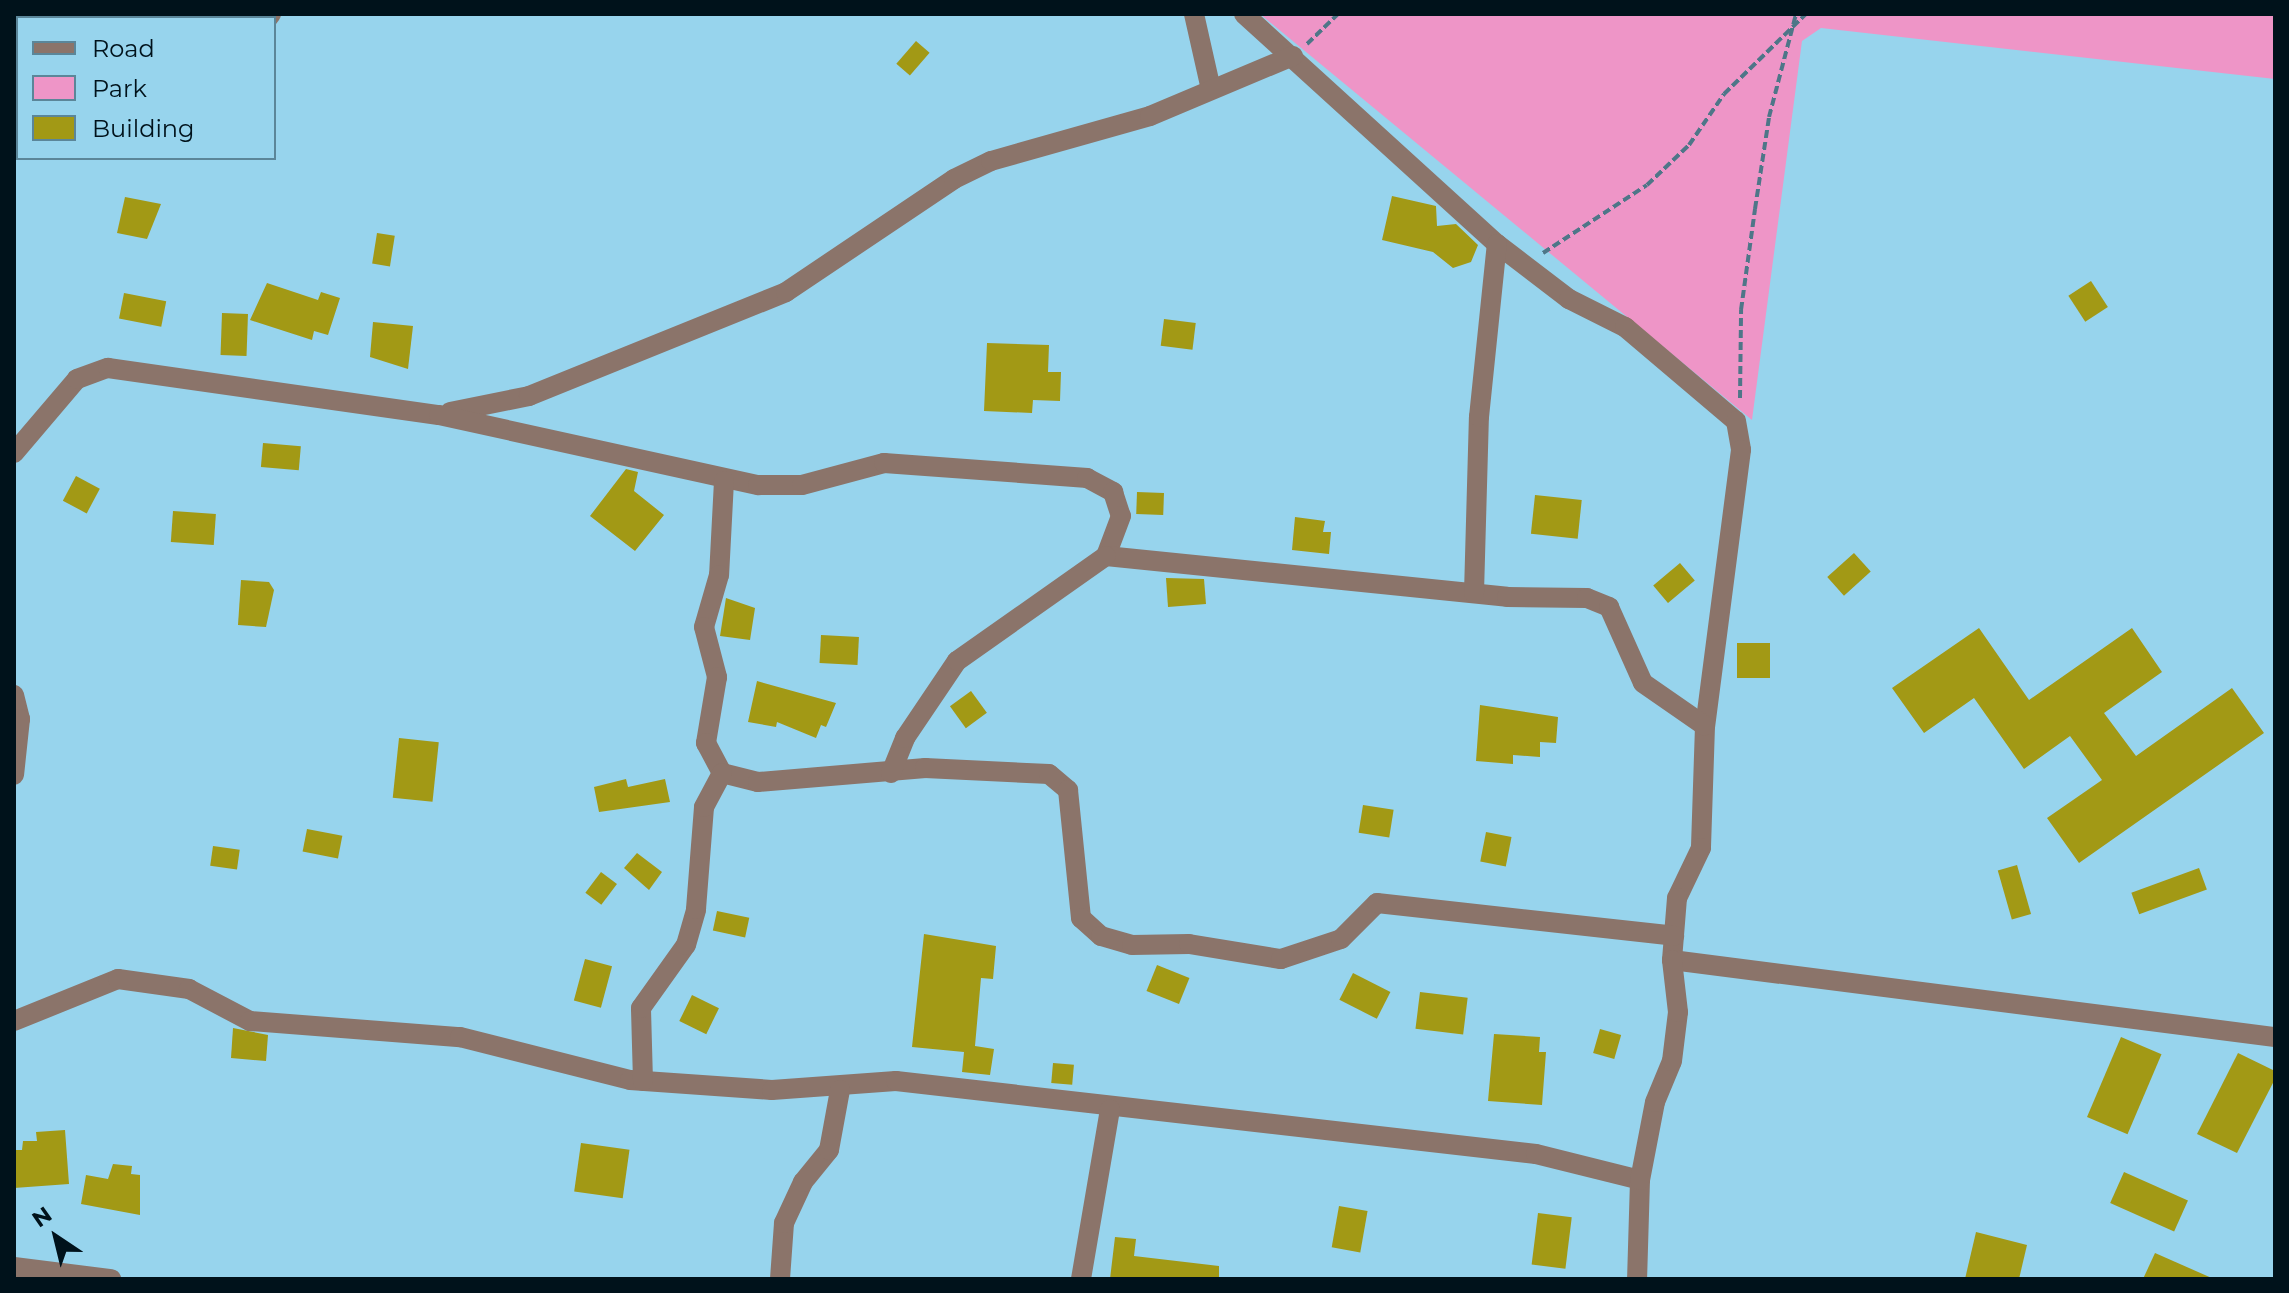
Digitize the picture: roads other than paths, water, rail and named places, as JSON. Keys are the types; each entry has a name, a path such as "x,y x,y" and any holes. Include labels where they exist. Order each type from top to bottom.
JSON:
{"street":[{"path":"1194,14 1210,85"},
{"path":"1244,14 1497,244 1569,299 1625,327 1736,421 1741,450 1705,726 1701,848 1677,898 1672,960 1678,1012 1672,1061 1655,1102 1640,1180 1637,1279"},
{"path":"439,415 529,396 786,292 954,179 991,161 1150,116 1210,85 1293,56"},
{"path":"1474,593 1479,417 1497,244"},
{"path":"14,453 77,379 108,368 439,415 578,441 724,481 802,485 884,463 1087,478 1113,492 1121,516 1106,556 957,661 905,738 891,773"},
{"path":"724,481 719,575 704,627 717,677 706,743 722,773 758,782 925,768 1049,774 1068,790 1081,918 1101,936 1132,945 1189,944 1281,959 1341,939 1377,903 1674,936"},
{"path":"1106,556 1474,593 1587,598 1609,607 1643,683 1705,726"},
{"path":"14,695 17,713 14,775"},
{"path":"643,1081 641,1008 686,945 696,909 704,807 722,773"},
{"path":"1672,960 2275,1037"},
{"path":"14,1021 118,979 189,989 250,1021 460,1037 521,1050 559,1066 643,1081 840,1090 896,1081 1110,1109 1419,1137 1536,1154 1640,1180"},
{"path":"780,1279 784,1223 803,1182 829,1150 840,1090"},
{"path":"1081,1279 1110,1109"},
{"path":"14,1267 111,1279"}]}
